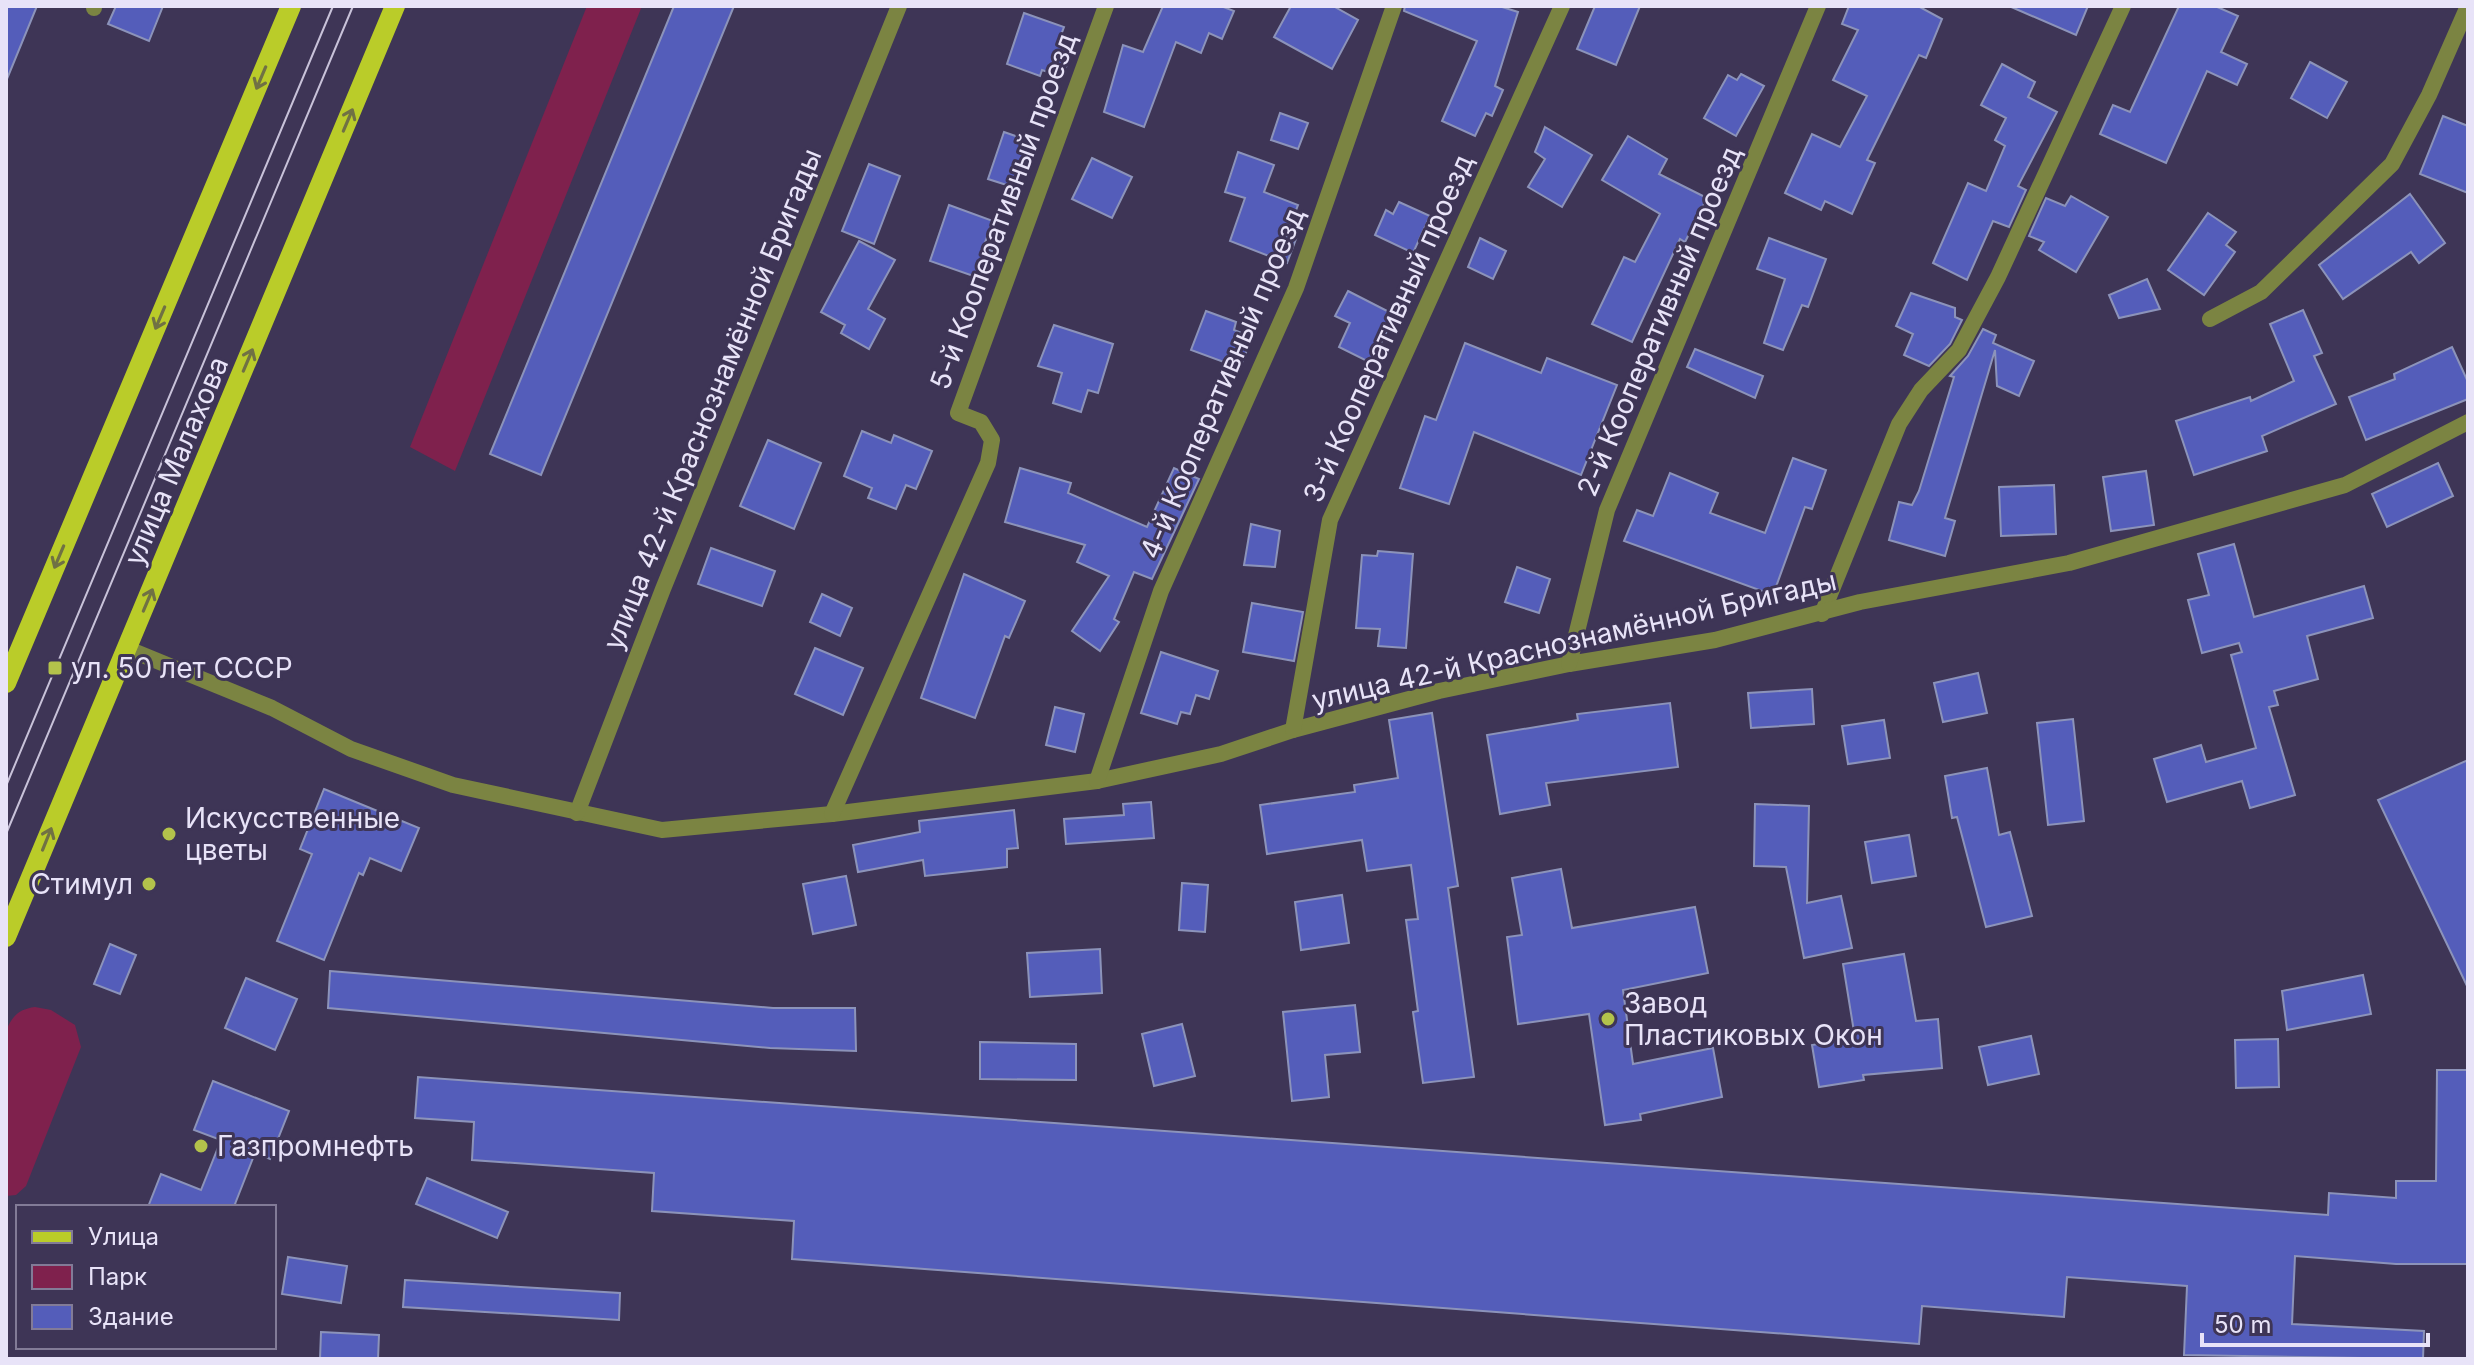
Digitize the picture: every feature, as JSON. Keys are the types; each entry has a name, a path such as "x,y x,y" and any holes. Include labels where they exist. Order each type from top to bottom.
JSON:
{"main road":[{"path":"6,683 291,6"},
{"name":"улица Малахова","path":"6,937 395,6"}],"street":[{"name":"улица 42-й Краснознамённой Бригады","path":"577,813 663,589 899,6"},
{"name":"5-й Кооперативный проезд","path":"832,814 988,463 992,440 981,422 958,413 1106,6"},
{"name":"4-й Кооперативный проезд","path":"1097,781 1161,591 1296,288 1394,6"},
{"name":"3-й Кооперативный проезд","path":"1293,730 1330,520 1562,6"},
{"name":"2-й Кооперативный проезд","path":"1569,664 1607,510 1818,6"},
{"path":"1822,614 1899,424 1921,390 1959,350 1966,338 1998,277 2123,6"},
{"path":"2210,319 2261,292 2392,164 2429,95 2468,6"},
{"name":"улица 42-й Краснознамённой Бригады","path":"128,649 272,708 351,749 453,785 662,830 832,814 1097,781 1221,754 1293,730 1439,691 1569,664 1715,640 1860,602 2069,563 2345,485 2468,422"}],"green space":[{"path":"587,6 642,6 455,471 410,447"},
{"path":"35,1007 51,1010 75,1025 81,1047 26,1186 16,1195 6,1196 6,1031 17,1014"}],"building":[{"path":"6,6 37,6 7,79 6,79"},
{"path":"116,6 163,6 149,41 108,24"},
{"path":"674,6 734,6 541,475 490,454"},
{"path":"1163,6 1221,6 1234,11 1222,39 1209,33 1201,53 1176,42 1144,127 1104,112 1123,45 1143,52"},
{"path":"1291,6 1333,6 1358,20 1332,69 1274,37"},
{"path":"1405,6 1499,6 1518,12 1495,86 1503,90 1492,116 1486,113 1475,136 1442,121 1477,41 1404,11"},
{"path":"1595,6 1640,6 1616,65 1577,49"},
{"path":"1849,6 1918,6 1942,19 1926,58 1919,55 1867,160 1875,163 1852,214 1825,201 1821,210 1785,193 1812,134 1840,147 1867,96 1833,80 1858,30 1842,24"},
{"path":"2009,6 2088,6 2076,35"},
{"path":"2179,6 2215,6 2238,16 2221,52 2247,64 2237,85 2207,71 2166,163 2100,134 2113,105 2130,112"},
{"path":"1024,13 1064,27 1058,43 1072,48 1063,77 1042,70 1040,76 1007,64"},
{"path":"2310,62 2347,82 2327,118 2291,98"},
{"path":"2002,64 2035,82 2028,97 2057,112 2018,186 2026,190 2009,227 1993,221 1967,280 1933,263 1968,183 1986,191 2005,146 1995,140 2006,118 1981,105"},
{"path":"1741,74 1764,86 1736,136 1704,118 1728,75 1737,80"},
{"path":"1280,113 1308,123 1298,149 1271,140"},
{"path":"2443,116 2468,126 2468,193 2420,174"},
{"path":"1545,127 1592,155 1562,207 1528,187 1545,159 1535,152"},
{"path":"1004,132 1033,142 1016,188 988,179"},
{"path":"1628,136 1667,159 1659,174 1707,198 1685,242 1680,239 1632,342 1592,324 1624,257 1635,262 1660,214 1602,180"},
{"path":"1238,152 1274,165 1264,192 1298,205 1286,236 1296,239 1287,263 1230,241 1245,198 1225,192"},
{"path":"1092,158 1132,177 1112,218 1072,199"},
{"path":"869,164 900,176 874,244 842,231"},
{"path":"2410,194 2445,243 2419,263 2411,252 2343,299 2319,265"},
{"path":"2071,196 2108,217 2076,272 2039,250 2044,242 2029,236 2046,198 2065,206"},
{"path":"1399,202 1430,216 1413,253 1375,235 1386,210 1393,214"},
{"path":"949,205 993,221 983,248 992,251 982,279 930,261"},
{"path":"2208,213 2236,232 2226,245 2235,252 2204,295 2168,270"},
{"path":"1480,238 1506,251 1493,279 1468,267"},
{"path":"1769,238 1826,259 1808,307 1802,305 1783,350 1764,343 1785,279 1757,269"},
{"path":"859,241 895,260 868,309 885,319 869,349 841,333 845,325 821,312"},
{"path":"2147,279 2160,309 2119,318 2109,295"},
{"path":"1348,291 1395,315 1371,363 1339,347 1350,323 1335,316"},
{"path":"1911,293 1955,308 1955,317 1962,320 1950,344 1929,366 1904,355 1913,334 1896,326"},
{"path":"2303,310 2322,353 2314,356 2336,404 2262,436 2267,451 2194,475 2176,421 2250,397 2251,401 2294,381 2270,324"},
{"path":"1206,311 1236,322 1234,330 1252,337 1240,368 1191,350"},
{"path":"1054,325 1113,344 1098,393 1088,390 1081,412 1053,403 1062,373 1038,366"},
{"path":"1983,329 1996,335 1993,343 2034,361 2019,396 1997,386 1995,350 1945,518 1955,521 1945,556 1889,540 1899,502 1912,505 1919,491 1954,377 1950,376 1968,356"},
{"path":"1465,343 1541,373 1547,358 1617,385 1581,475 1474,432 1449,504 1400,488 1425,416 1436,420"},
{"path":"2452,347 2468,382 2468,399 2366,440 2349,397 2395,379 2394,374"},
{"path":"1695,349 1763,376 1755,398 1687,367"},
{"path":"862,431 891,443 894,435 932,451 916,489 906,485 896,509 868,498 872,488 844,476"},
{"path":"768,440 821,463 794,529 740,506"},
{"path":"1793,458 1826,470 1812,509 1805,507 1773,595 1624,541 1637,510 1653,516 1670,473 1718,493 1710,513 1765,533"},
{"path":"2438,463 2453,496 2387,527 2372,494"},
{"path":"1020,468 1071,483 1068,493 1147,527 1174,468 1199,479 1152,579 1134,572 1114,619 1119,622 1100,651 1072,631 1109,576 1077,562 1085,545 1005,522"},
{"path":"2146,471 2154,525 2111,531 2103,477"},
{"path":"2054,485 2056,534 2001,536 1999,487"},
{"path":"1251,524 1280,531 1275,567 1244,565"},
{"path":"2234,544 2254,617 2364,586 2373,618 2307,636 2318,679 2274,691 2278,705 2269,707 2295,795 2250,808 2242,781 2167,802 2154,759 2201,745 2206,762 2256,748 2231,655 2242,652 2239,643 2202,653 2188,600 2209,595 2198,554"},
{"path":"711,548 775,571 762,606 698,584"},
{"path":"1378,551 1413,554 1406,648 1378,646 1380,629 1356,628 1362,555 1377,556"},
{"path":"1517,567 1550,579 1539,613 1505,602"},
{"path":"964,574 1025,601 1009,638 1005,636 975,718 921,698"},
{"path":"822,594 852,608 840,636 810,622"},
{"path":"1252,603 1303,612 1294,661 1243,652"},
{"path":"815,648 863,668 843,715 795,694"},
{"path":"1161,652 1218,671 1209,699 1196,695 1190,714 1181,712 1177,724 1141,713"},
{"path":"1978,673 1987,713 1943,722 1934,683"},
{"path":"1812,689 1814,724 1751,728 1748,693"},
{"path":"1670,703 1678,767 1546,783 1550,805 1500,814 1487,735 1578,720 1577,714"},
{"path":"1055,707 1084,714 1075,752 1046,745"},
{"path":"1432,713 1458,886 1448,888 1474,1077 1423,1083 1413,1012 1418,1011 1406,920 1418,919 1411,865 1367,871 1362,840 1267,854 1260,805 1355,792 1354,785 1398,778 1389,720"},
{"path":"2073,719 2084,821 2048,825 2037,723"},
{"path":"1884,720 1890,758 1848,764 1842,726"},
{"path":"2468,760 2468,988 2378,800"},
{"path":"1987,768 1999,835 2010,832 2032,916 1986,927 1957,817 1952,818 1945,776"},
{"path":"324,789 419,828 401,871 370,858 363,875 359,873 324,960 277,941 312,854 300,849"},
{"path":"1151,802 1154,838 1066,844 1064,819 1124,815 1123,804"},
{"path":"1755,804 1809,806 1807,903 1841,896 1852,948 1804,958 1786,867 1754,866"},
{"path":"1014,810 1018,848 1007,849 1007,867 925,876 923,860 858,872 853,845 920,832 919,821"},
{"path":"1909,835 1916,876 1872,883 1865,842"},
{"path":"1561,869 1572,928 1695,907 1708,973 1623,990 1633,1064 1713,1048 1722,1097 1640,1114 1641,1120 1605,1125 1589,1014 1518,1024 1507,937 1522,935 1512,878"},
{"path":"846,876 856,925 813,934 803,884"},
{"path":"1182,883 1208,885 1205,932 1179,930"},
{"path":"1342,895 1349,943 1301,950 1295,902"},
{"path":"110,944 136,955 120,994 94,984"},
{"path":"1100,949 1102,993 1030,997 1027,953"},
{"path":"1904,954 1916,1021 1938,1019 1942,1068 1863,1075 1864,1080 1819,1087 1812,1045 1855,1038 1843,964"},
{"path":"330,971 773,1008 855,1008 856,1051 770,1048 328,1008"},
{"path":"2363,975 2371,1014 2287,1030 2282,991"},
{"path":"246,978 297,999 275,1050 225,1028"},
{"path":"1355,1005 1360,1052 1325,1055 1329,1097 1292,1101 1283,1012"},
{"path":"1182,1024 1195,1076 1154,1086 1142,1034"},
{"path":"2031,1036 2039,1074 1988,1085 1979,1047"},
{"path":"2278,1039 2279,1087 2236,1088 2235,1040"},
{"path":"980,1042 1076,1044 1076,1080 980,1079"},
{"path":"2437,1070 2468,1070 2468,1264 2396,1264 2295,1256 2292,1324 2424,1331 2423,1359 2184,1355 2187,1286 2067,1277 2064,1317 1922,1306 1919,1344 792,1259 794,1221 652,1211 654,1173 472,1160 474,1122 415,1118 418,1077 2328,1215 2329,1193 2396,1198 2396,1181 2436,1181"},
{"path":"213,1081 289,1111 270,1159 255,1153 237,1205 149,1205 161,1174 201,1190 221,1140 194,1130"},
{"path":"427,1178 508,1212 497,1238 416,1204"},
{"path":"288,1257 347,1266 341,1303 282,1294"},
{"path":"405,1280 620,1293 619,1320 403,1307"},
{"path":"321,1332 379,1335 378,1359 320,1359"}],"tram line":[{"path":"6,786 333,6"},
{"path":"6,834 353,6"}],"place":[{"name":"ул. 50 лет СССР","path":"55,668"},
{"name":"Искусственные цветы","path":"169,834"},
{"name":"Стимул","path":"149,884"},
{"name":"Завод Пластиковых Окон","path":"1608,1019"},
{"name":"Газпромнефть","path":"201,1146"}]}
